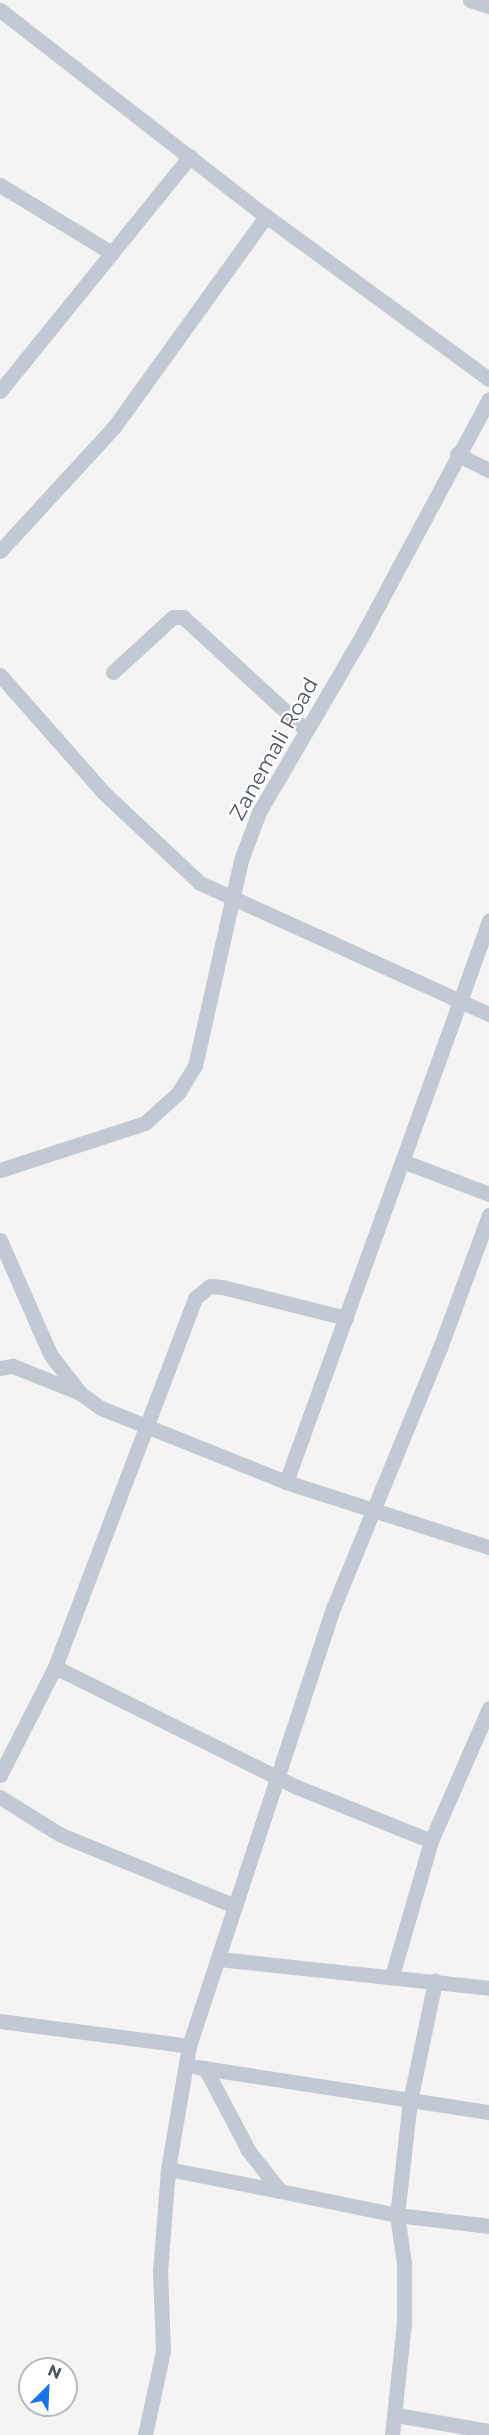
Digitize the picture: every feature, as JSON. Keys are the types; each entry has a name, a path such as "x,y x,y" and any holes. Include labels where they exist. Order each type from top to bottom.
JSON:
{"street":[{"path":"470,0 489,6"},
{"path":"0,10 266,216 489,379"},
{"path":"0,391 190,156"},
{"path":"0,184 112,253"},
{"path":"0,551 114,428 266,216"},
{"name":"Zanemali Road","path":"0,1169 145,1123 178,1094 195,1066 233,897 259,812 364,632 457,454 489,399"},
{"path":"457,454 489,470"},
{"path":"113,672 173,617 183,617 306,730"},
{"path":"0,675 104,793 184,869 216,893 233,897 489,1014"},
{"path":"286,1482 405,1162 489,921"},
{"path":"405,1162 489,1194"},
{"path":"144,2435 163,2351 160,2271 168,2169 189,2046 334,1606 489,1215"},
{"path":"0,1240 50,1354 80,1394"},
{"path":"0,1776 55,1667 149,1425 195,1298 202,1289 222,1287 346,1318"},
{"path":"0,1368 13,1366 80,1394 100,1408 149,1425 286,1482 372,1513 489,1547"},
{"path":"55,1667 278,1777 431,1841"},
{"path":"392,1976 431,1841 489,1708"},
{"path":"0,1797 61,1835 235,1906"},
{"path":"219,1959 489,1988"},
{"path":"392,2435 396,2415 404,2263 398,2215 410,2101 435,1981"},
{"path":"0,2021 189,2046"},
{"path":"185,2065 489,2112"},
{"path":"205,2068 248,2150 280,2191"},
{"path":"168,2169 398,2215 489,2226"},
{"path":"396,2415 489,2431"}]}
